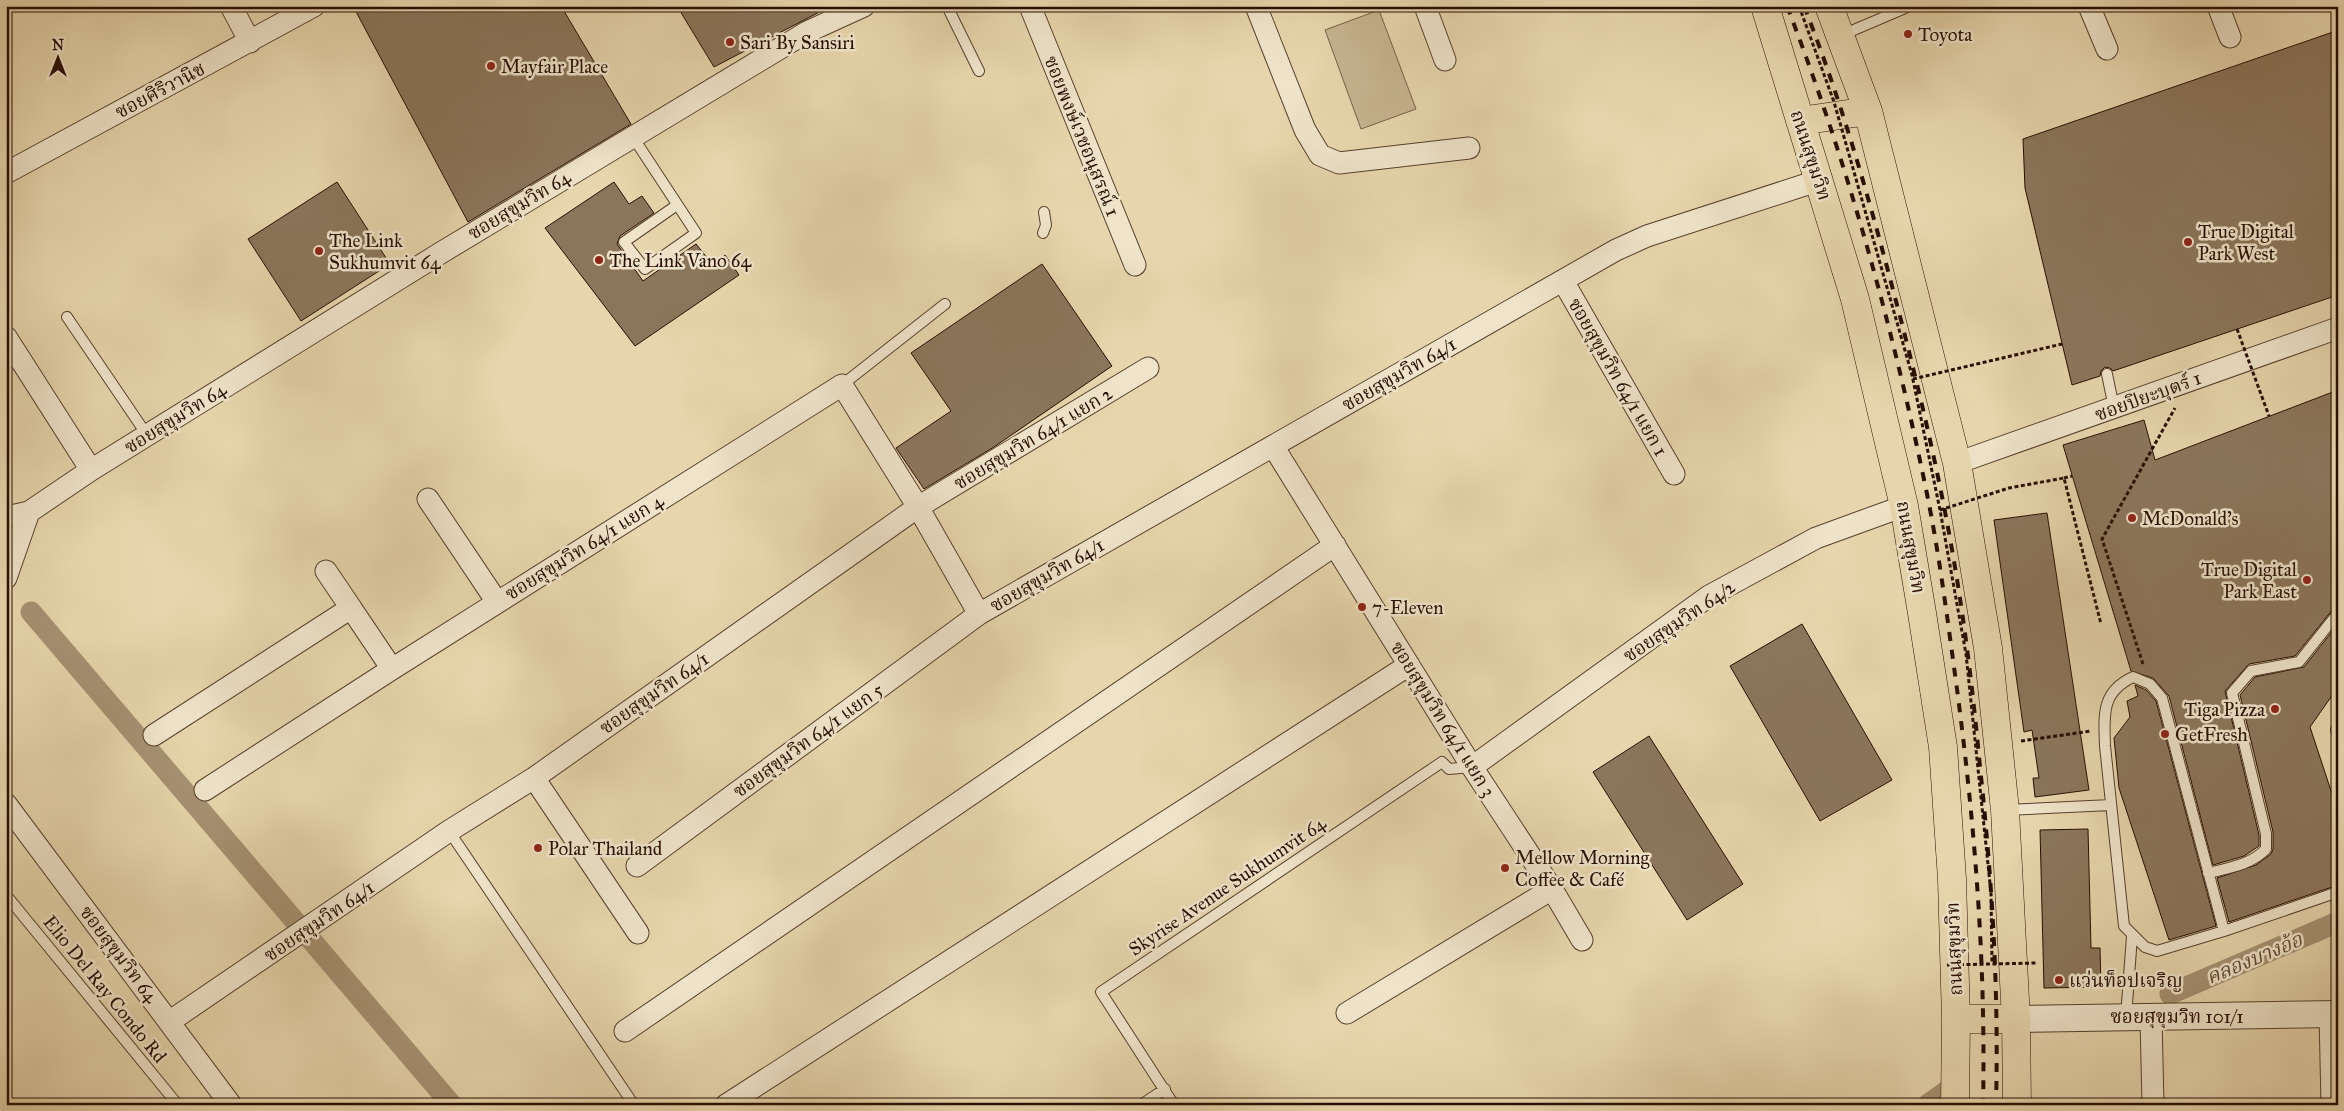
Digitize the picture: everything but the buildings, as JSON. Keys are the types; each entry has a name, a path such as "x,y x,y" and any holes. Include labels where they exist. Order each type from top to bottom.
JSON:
{"main road":[{"name":"ถนนสุขุมวิท","path":"1765,6 1855,299 1904,506 1943,747 1952,879 1956,1019 1955,1105"},
{"path":"1829,6 1868,111 1957,462 1988,648 2005,810 2016,1018 2017,1105"},
{"path":"1800,121 1868,111"},
{"path":"1956,1019 2016,1018"}],"street":[{"path":"232,6 250,42"},
{"name":"ซอยศิริวานิช","path":"6,173 314,6"},
{"name":"ซอยพงษ์เวชอนุสรณ์ 1","path":"1030,6 1135,265"},
{"path":"1256,6 1305,130 1320,155 1339,163 1469,148"},
{"path":"1425,6 1445,60"},
{"path":"2089,6 2107,49"},
{"path":"2218,6 2230,37"},
{"name":"ซอยสุขุมวิท 64","path":"6,517 29,512 147,435 633,137 807,32 863,7"},
{"name":"ซอยสุขุมวิท 64/1","path":"169,1022 323,919 448,831 534,778 918,507 979,614 1616,250 1647,236 1820,180"},
{"name":"ซอยสุขุมวิท 64/1 แยก 1","path":"1563,280 1674,474"},
{"name":"ซอยปิยะบุตร์ 1","path":"1957,462 2338,328"},
{"path":"6,337 91,470"},
{"name":"ซอยสุขุมวิท 64/1 แยก 2","path":"918,507 1148,368"},
{"path":"842,385 918,507"},
{"name":"ซอยสุขุมวิท 64/1 แยก 4","path":"205,790 497,602 842,385"},
{"name":"ซอยสุขุมวิท 64/1 แยก 3","path":"1273,446 1472,767 1552,889 1582,940"},
{"path":"428,499 497,602"},
{"name":"ซอยสุขุมวิท 64/2","path":"1472,767 1709,596 1816,538 1904,506"},
{"path":"6,578 29,512"},
{"path":"625,1031 1335,546"},
{"path":"326,571 392,669"},
{"path":"154,735 351,608"},
{"name":"ซอยสุขุมวิท 64/1 แยก 5","path":"637,866 979,614"},
{"path":"726,1105 1409,665"},
{"path":"534,778 638,933"},
{"name":"ซอยสุขุมวิท 64","path":"6,804 13,824 169,1022 231,1105"},
{"path":"1347,1013 1552,889"},
{"path":"2332,1105 2334,1014"},
{"name":"ซอยสุขุมวิท 101/1","path":"2016,1018 2126,1016 2152,1018 2334,1014"},
{"path":"2152,1018 2153,1105"}],"lane":[{"path":"946,6 979,72"},
{"path":"1840,36 1910,6"},
{"path":"633,137 696,233 645,269 624,242 676,205"},
{"path":"1043,233 1046,225 1044,212"},
{"path":"842,385 945,304"},
{"path":"68,317 147,435"},
{"path":"2107,374 2114,408"},
{"path":"2208,873 2234,867 2258,857 2266,849 2266,834 2232,693 2251,671 2299,662 2338,613"},
{"path":"2224,931 2162,698 2150,684 2133,677 2116,687 2108,698 2104,717 2124,926 2132,936 2145,947 2157,951 2224,931 2338,892"},
{"path":"2338,726 2336,730 2338,736"},
{"name":"Skyrise Avenue Sukhumvit 64","path":"1165,1089 1101,992 1442,762 1450,769 1472,767"},
{"path":"2005,810 2111,805"},
{"path":"448,831 634,1105"},
{"name":"Elio Del Ray Condo Rd","path":"6,896 178,1105"},
{"path":"2126,1016 2132,936"},
{"path":"1141,1105 1165,1089 1174,1105"}],"path":[{"path":"1799,6 1834,102 1913,378 1940,510 1966,654 1991,893 1992,964"},
{"path":"2238,329 2269,416"},
{"path":"1913,378 2062,344"},
{"path":"2150,684 2102,539 2191,381"},
{"path":"1940,510 2008,488 2072,476"},
{"path":"2064,478 2101,624"},
{"path":"1998,744 2104,729"},
{"path":"1947,965 2036,963"}],"shaded area":[{"path":"1379,10 1416,109 1361,129 1325,30"}],"waterway":[{"path":"31,612 452,1105"},
{"name":"คลองบางอ้อ","path":"2170,994 2338,922"},
{"name":"คลองบางอ้อ","path":"1927,1105 1948,1090"}],"railway":[{"path":"1787,6 1830,126 1867,247 1914,432 1932,518 1957,689 1974,844 1983,1001 1983,1105"},
{"path":"1804,6 1841,110 1883,250 1922,405 1940,484 1955,565 1972,686 1988,851 1994,936 1996,1105"}],"place":[{"name":"Toyota","path":"1908,34"},
{"name":"Sari By Sansiri","path":"730,42"},
{"name":"Mayfair Place","path":"491,66"},
{"name":"True Digital Park West","path":"2188,242"},
{"name":"The Link Sukhumvit 64","path":"319,251"},
{"name":"The Link Vano 64","path":"599,260"},
{"name":"McDonald's","path":"2132,518"},
{"name":"True Digital Park East","path":"2307,580"},
{"name":"7-Eleven","path":"1362,607"},
{"name":"Tiga Pizza","path":"2275,709"},
{"name":"GetFresh","path":"2165,734"},
{"name":"Polar Thailand","path":"538,848"},
{"name":"Mellow Morning Coffee & Café","path":"1505,868"},
{"name":"แว่นท็อปเจริญ","path":"2059,980"}]}
